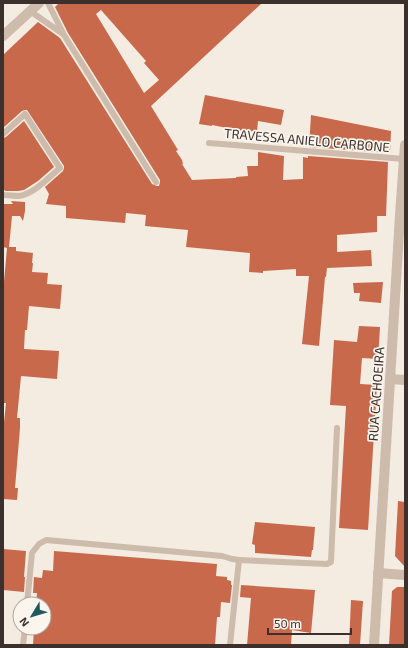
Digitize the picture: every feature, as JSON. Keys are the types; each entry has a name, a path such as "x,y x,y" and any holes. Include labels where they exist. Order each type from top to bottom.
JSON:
{"street":[{"path":"3,36 39,3"},
{"name":"RUA CACHOEIRA","path":"374,645 390,379 402,215 405,145"},
{"path":"390,379 405,380"},
{"path":"378,573 405,575"}],"lane":[{"path":"48,3 64,35 156,182"},
{"path":"30,12 64,35"},
{"path":"3,134 25,114 60,168 37,188 27,194 20,196 3,195"},
{"name":"TRAVESSA ANIELO CARBONE","path":"209,143 404,159"},
{"path":"28,596 32,553 39,544 46,540 222,556 239,560 327,564 331,562 338,428"},
{"path":"230,645 239,560"}],"building":[{"path":"59,3 262,3 151,106 178,150 176,151 182,160 182,164 192,180 248,176 247,166 258,166 258,152 284,156 283,180 303,179 303,157 308,158 308,156 388,162 386,216 377,216 377,232 337,235 337,252 371,250 372,266 327,268 319,346 302,344 309,276 296,276 296,269 263,271 263,273 249,272 250,253 186,247 188,230 145,226 146,215 126,213 125,223 66,218 66,206 46,204 49,194 45,187 63,171 64,166 27,110 22,111 3,128 3,55 38,22 60,38 152,184 159,186 160,182 68,33 55,7","holes":["101,10 146,61 144,63 159,80 144,93 96,14"]},
{"path":"205,95 284,110 281,125 258,121 257,131 247,132 199,124"},
{"path":"311,115 391,131 390,153 309,147"},
{"path":"24,121 54,167 38,181 24,190 5,191 3,188 3,138"},
{"path":"11,201 25,202 25,211 23,221 20,216 12,216 9,247 16,247 16,251 33,253 32,272 48,273 47,284 62,285 60,309 29,306 27,330 25,330 24,349 59,351 57,379 21,376 17,418 20,418 20,428 15,488 18,488 17,500 3,499 3,432 6,403 3,403 3,293 7,248 3,247 3,204 13,204"},
{"path":"383,282 381,303 359,301 360,293 354,293 353,283"},
{"path":"359,326 380,327 378,359 362,358 360,384 377,385 368,530 339,528 346,406 330,405 334,340 357,342"},
{"path":"398,501 405,502 405,567 395,556"},
{"path":"255,522 315,527 311,557 255,553 255,545 252,544"},
{"path":"3,549 26,551 24,592 3,590"},
{"path":"54,551 217,564 216,576 227,577 227,580 231,581 230,603 221,602 220,617 217,617 215,645 33,645 34,636 52,636 52,596 37,596 37,593 33,593 34,577 42,578 43,570 53,571"},
{"path":"241,585 315,590 311,633 292,630 291,645 247,645 251,598 240,597"},
{"path":"397,587 405,587 405,645 389,645 392,591"},
{"path":"351,600 363,601 360,645 349,645"}]}
